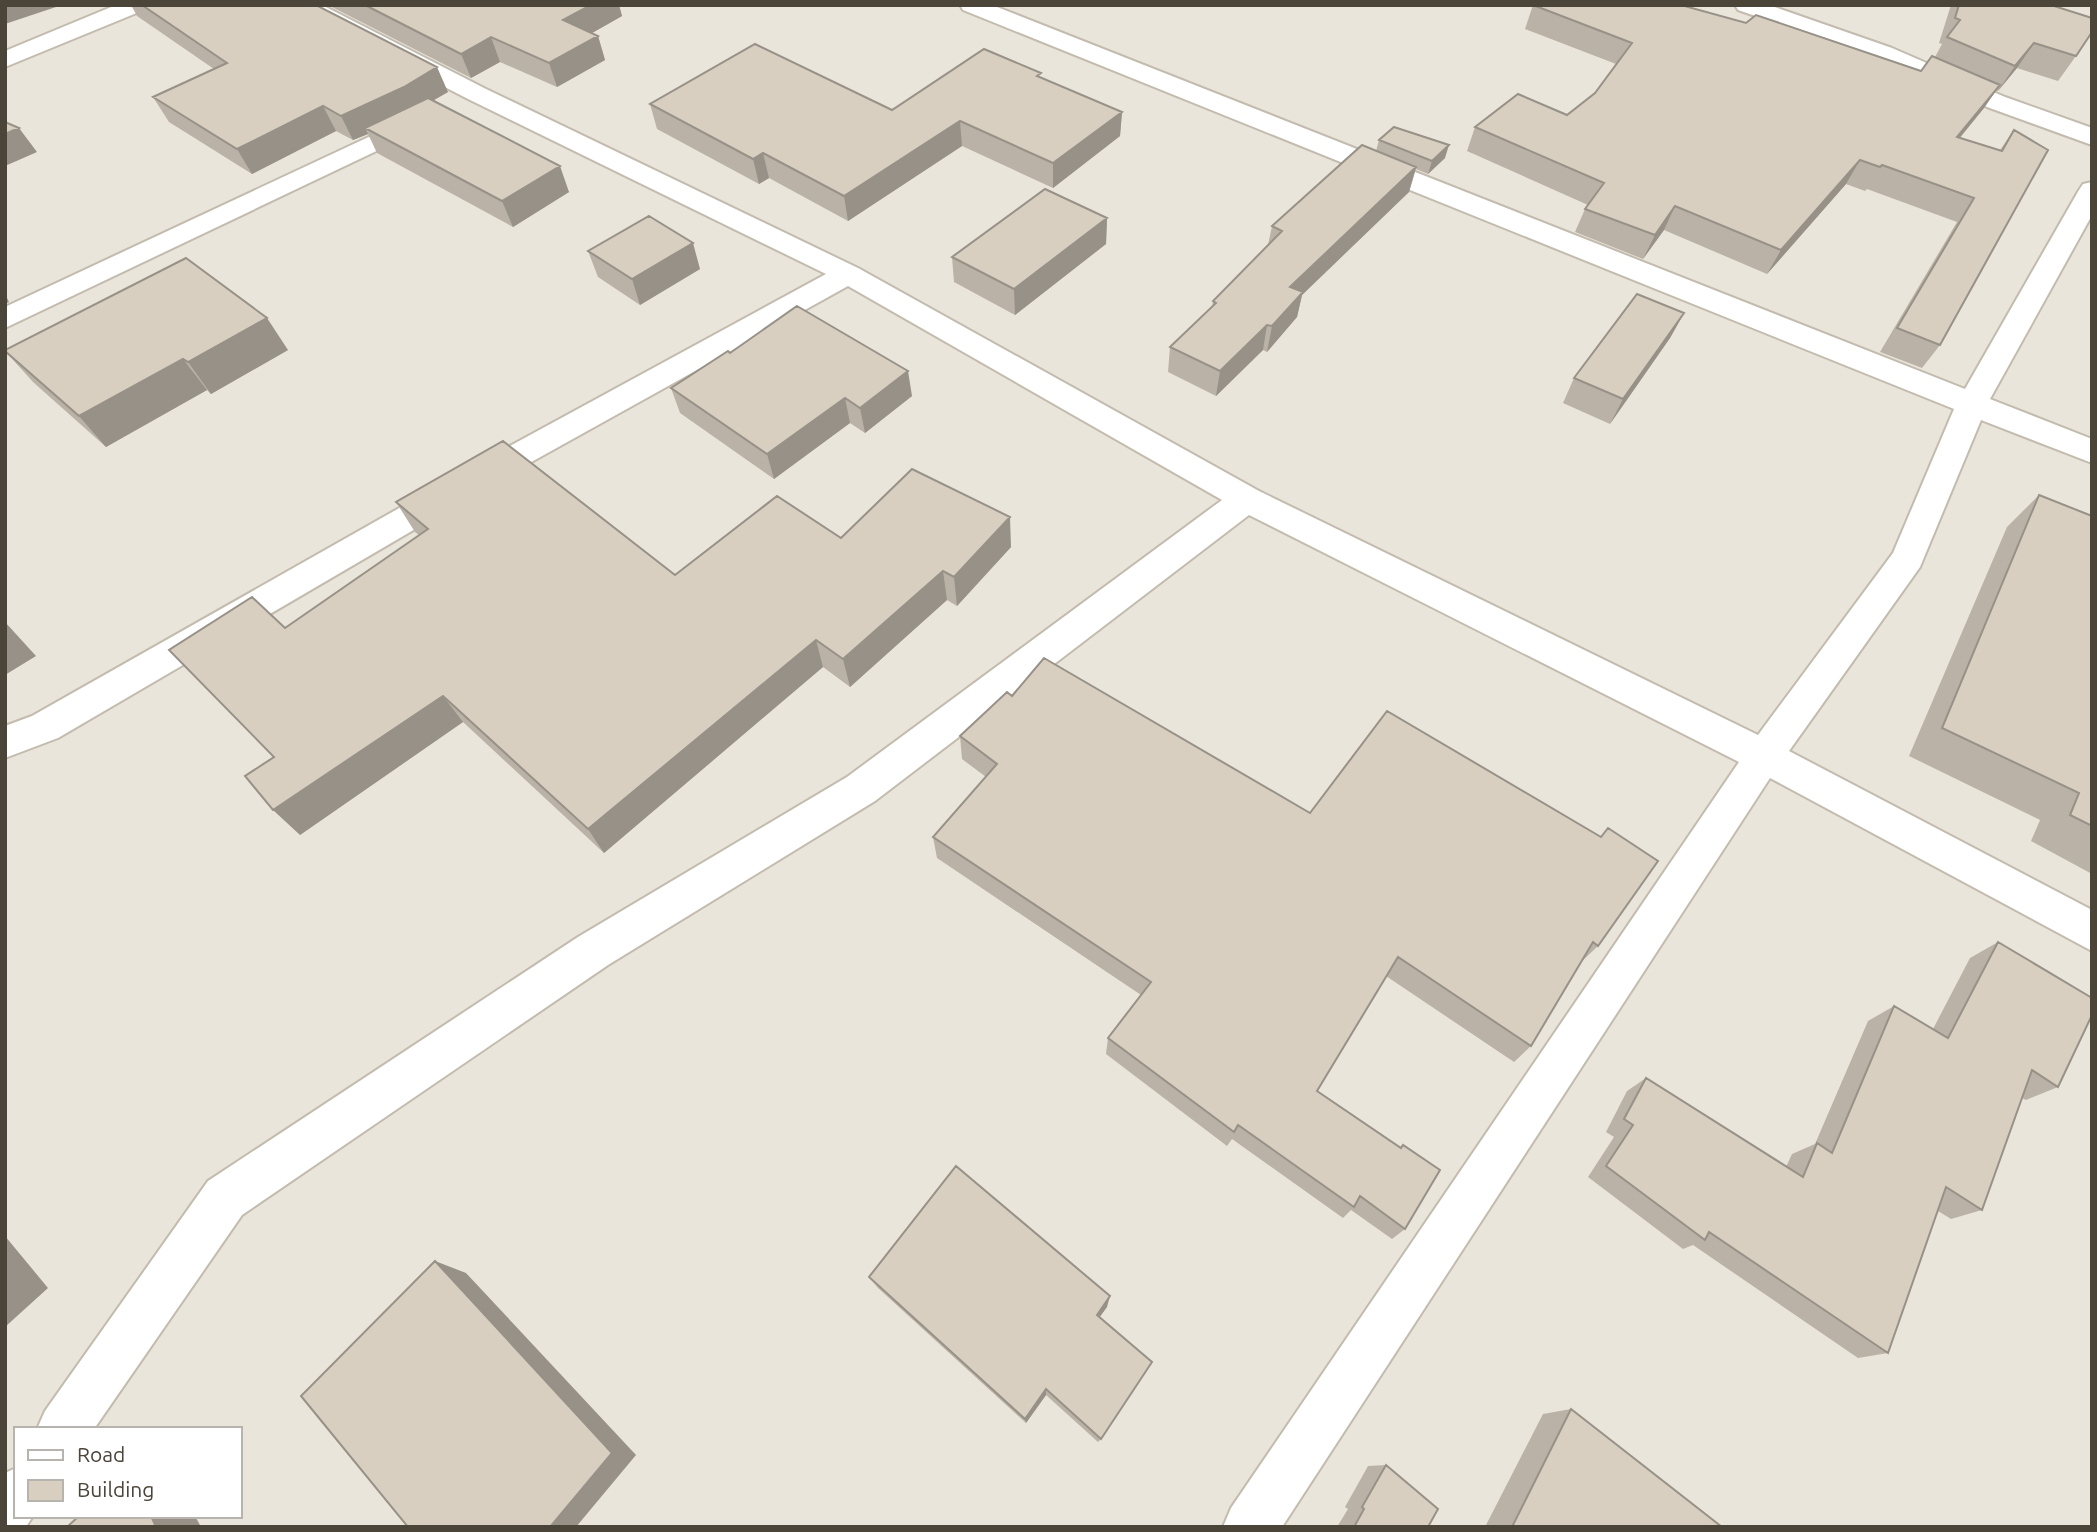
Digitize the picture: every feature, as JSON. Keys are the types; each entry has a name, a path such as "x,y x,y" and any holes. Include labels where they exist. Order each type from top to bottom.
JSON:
{"street":[{"path":"5,60 136,5"},
{"path":"304,5 456,104 848,274 1247,499 1764,757 2092,932"},
{"path":"971,5 2092,452"},
{"path":"1746,5 1884,53 1996,102 2092,137"},
{"path":"5,319 456,104"},
{"path":"1250,1527 1764,757 1908,558 1971,405 2092,190"},
{"path":"5,742 44,727 488,472 848,274"},
{"path":"64,1427 225,1198 593,951 861,789 1247,499"}],"shaded area":[{"path":"5,5 2092,5 2092,1527 5,1527"}],"building":[{"path":"142,5 316,5 437,67 404,87 341,116 323,106 237,149 153,97 227,63"},
{"path":"365,5 591,5 563,20 598,36 549,63 491,37 461,54"},
{"path":"1533,5 1681,5 1746,23 1756,15 1921,71 1932,56 2000,85 1957,137 2002,151 2014,130 2048,150 1940,345 1897,328 1974,198 1882,165 1880,167 1860,160 1781,250 1675,206 1655,235 1585,209 1604,183 1475,127 1518,94 1567,115 1595,93 1632,43"},
{"path":"1959,5 2051,5 2092,18 2092,32 2076,56 2034,43 2015,66 1947,37 1960,20 1955,18"},
{"path":"755,44 892,110 984,49 1041,73 1037,76 1122,112 1053,163 960,121 844,196 763,153 753,159 650,104"},
{"path":"428,98 560,166 502,201 365,128"},
{"path":"5,122 19,128 5,134"},
{"path":"1394,127 1449,145 1432,161 1379,140"},
{"path":"1362,145 1416,167 1290,287 1303,292 1272,326 1267,325 1220,371 1170,347 1216,303 1213,301 1282,231 1272,226"},
{"path":"1045,189 1107,218 1014,289 952,257"},
{"path":"649,216 693,243 632,279 588,251"},
{"path":"186,258 267,318 188,362 183,359 79,416 5,351 5,350"},
{"path":"1637,294 1684,313 1623,399 1574,378"},
{"path":"797,306 908,371 860,408 845,398 767,454 671,388 728,351 730,353"},
{"path":"503,441 675,575 777,496 841,538 912,469 1010,517 954,577 943,571 843,659 816,640 588,829 443,696 273,810 245,776 274,757 169,650 252,597 285,628 428,529 396,502"},
{"path":"2039,495 2092,516 2092,826 2070,815 2079,793 1942,728"},
{"path":"1044,658 1310,813 1387,711 1601,837 1608,828 1658,861 1598,946 1593,942 1531,1046 1398,957 1317,1091 1401,1148 1403,1145 1440,1170 1405,1229 1360,1196 1354,1207 1238,1125 1234,1132 1108,1038 1151,982 933,837 997,764 960,736 1007,692 1012,696"},
{"path":"1998,942 2092,998 2092,1015 2058,1087 2032,1070 1982,1210 1946,1187 1888,1353 1709,1232 1705,1240 1606,1166 1633,1125 1624,1119 1646,1078 1803,1177 1817,1143 1832,1153 1894,1006 1948,1038"},
{"path":"956,1166 1110,1296 1097,1315 1152,1362 1101,1439 1046,1389 1025,1419 869,1277"},
{"path":"435,1261 612,1453 550,1527 408,1527 301,1396"},
{"path":"1571,1409 1722,1527 1512,1527"},
{"path":"1386,1465 1438,1509 1428,1527 1354,1527"},
{"path":"77,1518 152,1518 156,1527 67,1527"}]}
